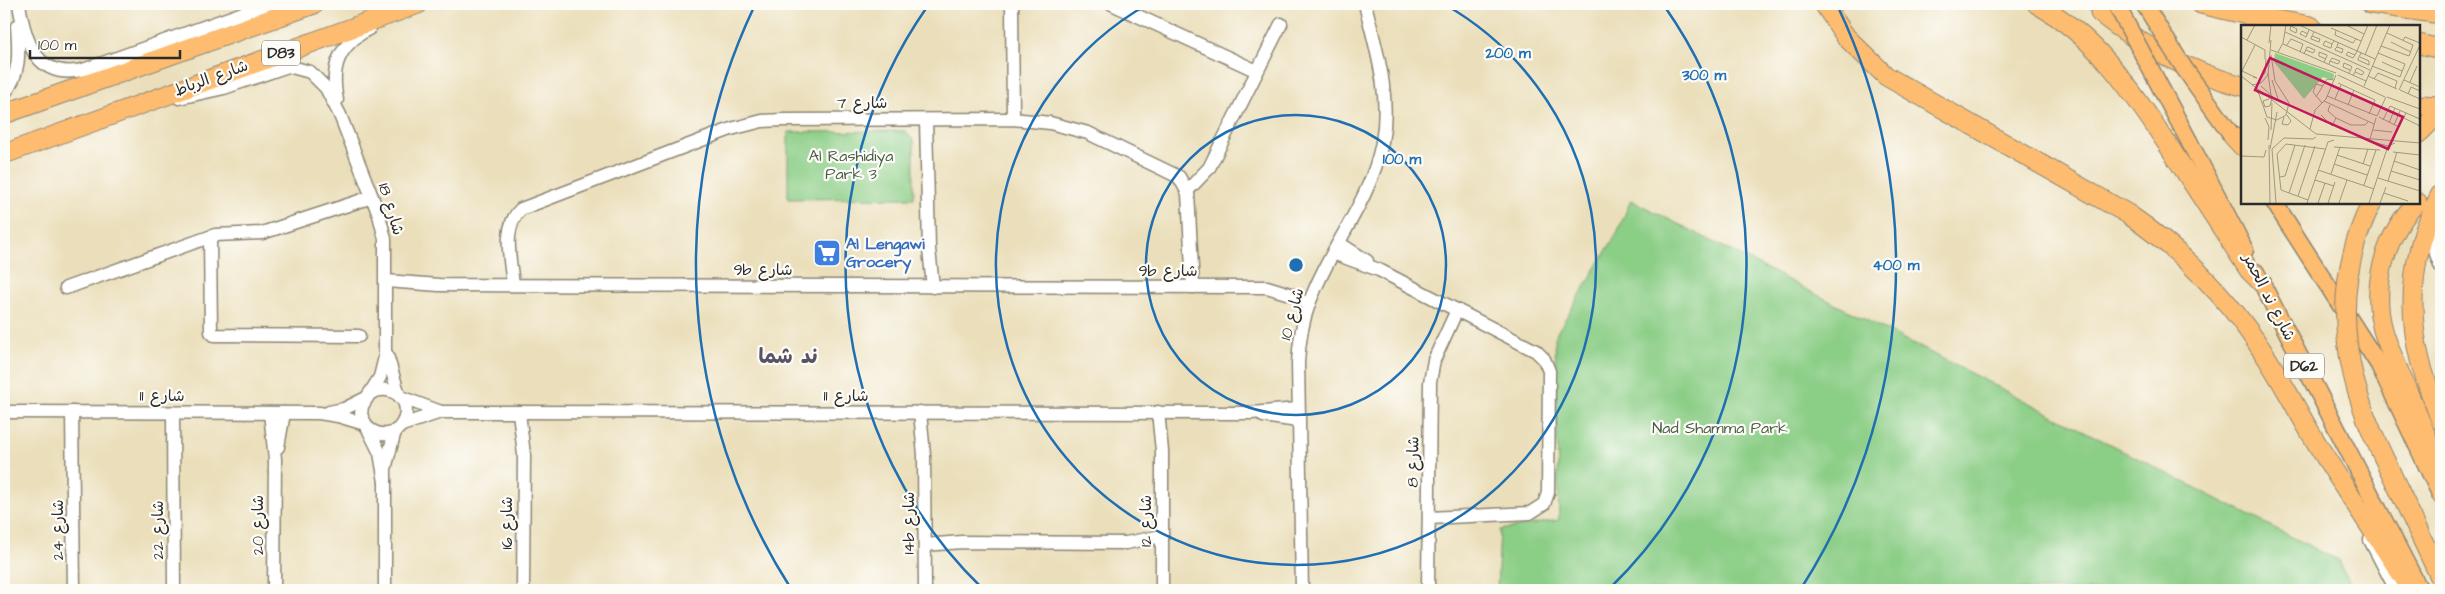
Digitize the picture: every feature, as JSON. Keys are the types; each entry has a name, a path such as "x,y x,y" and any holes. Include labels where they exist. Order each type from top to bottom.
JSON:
{"highway":[{"name":"D83","path":"4,114 314,4"},
{"path":"1824,4 1852,44 1886,76 2109,202 2146,226 2181,254 2218,292 2251,334 2341,482 2412,590"},
{"path":"2037,4 2089,41 2122,77 2249,270 2262,283"},
{"path":"2201,4 2252,16 2305,25"},
{"path":"2371,4 2441,14"},
{"name":"شارع الرباط","path":"4,154 411,6"},
{"path":"2108,8 2120,29 2160,55 2194,70 2241,86"},
{"path":"2252,16 2275,25"},
{"path":"2420,44 2441,49"},
{"path":"2420,105 2441,106"},
{"path":"2420,132 2441,111"},
{"path":"2420,200 2441,183"},
{"path":"2441,194 2426,228 2418,254 2413,308 2420,361 2441,421"},
{"path":"2371,204 2356,245 2348,280 2345,315 2347,351 2354,386 2365,420 2441,579"},
{"path":"2416,204 2399,224 2384,257 2380,275 2380,311 2389,346 2441,473"}],"main road":[{"path":"2144,4 2184,68 2237,140"},
{"name":"شارع ند الحمر","path":"2108,8 2190,141 2421,590"},
{"path":"2275,204 2379,365 2441,496"}],"street":[{"path":"4,94 12,83 18,61 15,4"},
{"path":"19,4 24,34 34,54 52,68 72,71 86,68 268,4"},
{"path":"1012,4 1013,119"},
{"path":"1112,4 1258,71"},
{"name":"شارع 10","path":"1302,590 1298,415 1299,344 1310,300 1369,184 1379,156 1384,126 1383,78 1365,4"},
{"name":"شارع 18","path":"340,115 334,75 345,48 358,35 411,6"},
{"path":"1189,287 1190,247 1184,185 1209,168 1281,24"},
{"name":"شارع 18","path":"144,102 174,99 206,92 280,68 296,67 310,72 322,82 340,115 372,197 385,238 386,348 390,371 400,396"},
{"name":"شارع 7","path":"509,285 511,224 517,212 525,206 736,127 762,121 1013,119 1050,123 1088,133 1172,172 1184,185"},
{"path":"928,286 928,155 930,120"},
{"path":"66,288 210,237 229,233 262,233 372,197"},
{"path":"2441,199 2432,228 2432,243 2441,268"},
{"path":"210,237 211,332 214,335 359,336"},
{"path":"1336,248 1536,351 1544,359 1549,372 1548,493 1544,504 1530,513 1429,514"},
{"name":"9b شارع","path":"386,285 424,288 439,285 1267,287 1310,300"},
{"name":"شارع 8","path":"1428,590 1430,382 1434,360 1444,336 1460,312"},
{"name":"شارع 18","path":"367,396 380,377 386,348"},
{"path":"385,482 380,453 361,415 362,406 367,396 384,389 400,396 406,410 387,456 385,482 385,590"},
{"name":"شارع 11","path":"319,413 344,409 367,396"},
{"name":"شارع 11","path":"400,396 441,412"},
{"name":"شارع 11","path":"4,412 319,413 338,416 366,426"},
{"name":"شارع 24","path":"74,590 76,412"},
{"name":"شارع 11","path":"398,428 441,412 1163,412 1298,415"},
{"name":"شارع 16","path":"523,590 524,412"},
{"name":"14b شارع","path":"925,590 924,456 926,412"},
{"name":"شارع 12","path":"1162,590 1163,412"},
{"name":"شارع 22","path":"174,590 174,470 177,413"},
{"name":"شارع 20","path":"270,413 275,459 274,590"},
{"name":"شارع 20","path":"275,459 284,413"},
{"path":"366,426 378,434 398,428"},
{"path":"2341,482 2396,590"},
{"path":"925,541 1162,542"}],"green space":[{"name":"Al Rashidiya Park 3","path":"905,131 914,141 914,198 788,199 788,132"},
{"name":"Nad Shamma Park","path":"1631,200 2339,561 2352,590 1497,590 1500,530 1559,520 1555,336 1617,233"}],"place":[{"name":"Al Lengawi Grocery","path":"827,253"}],"district":[{"name":"ند شما","path":"788,356"}]}
